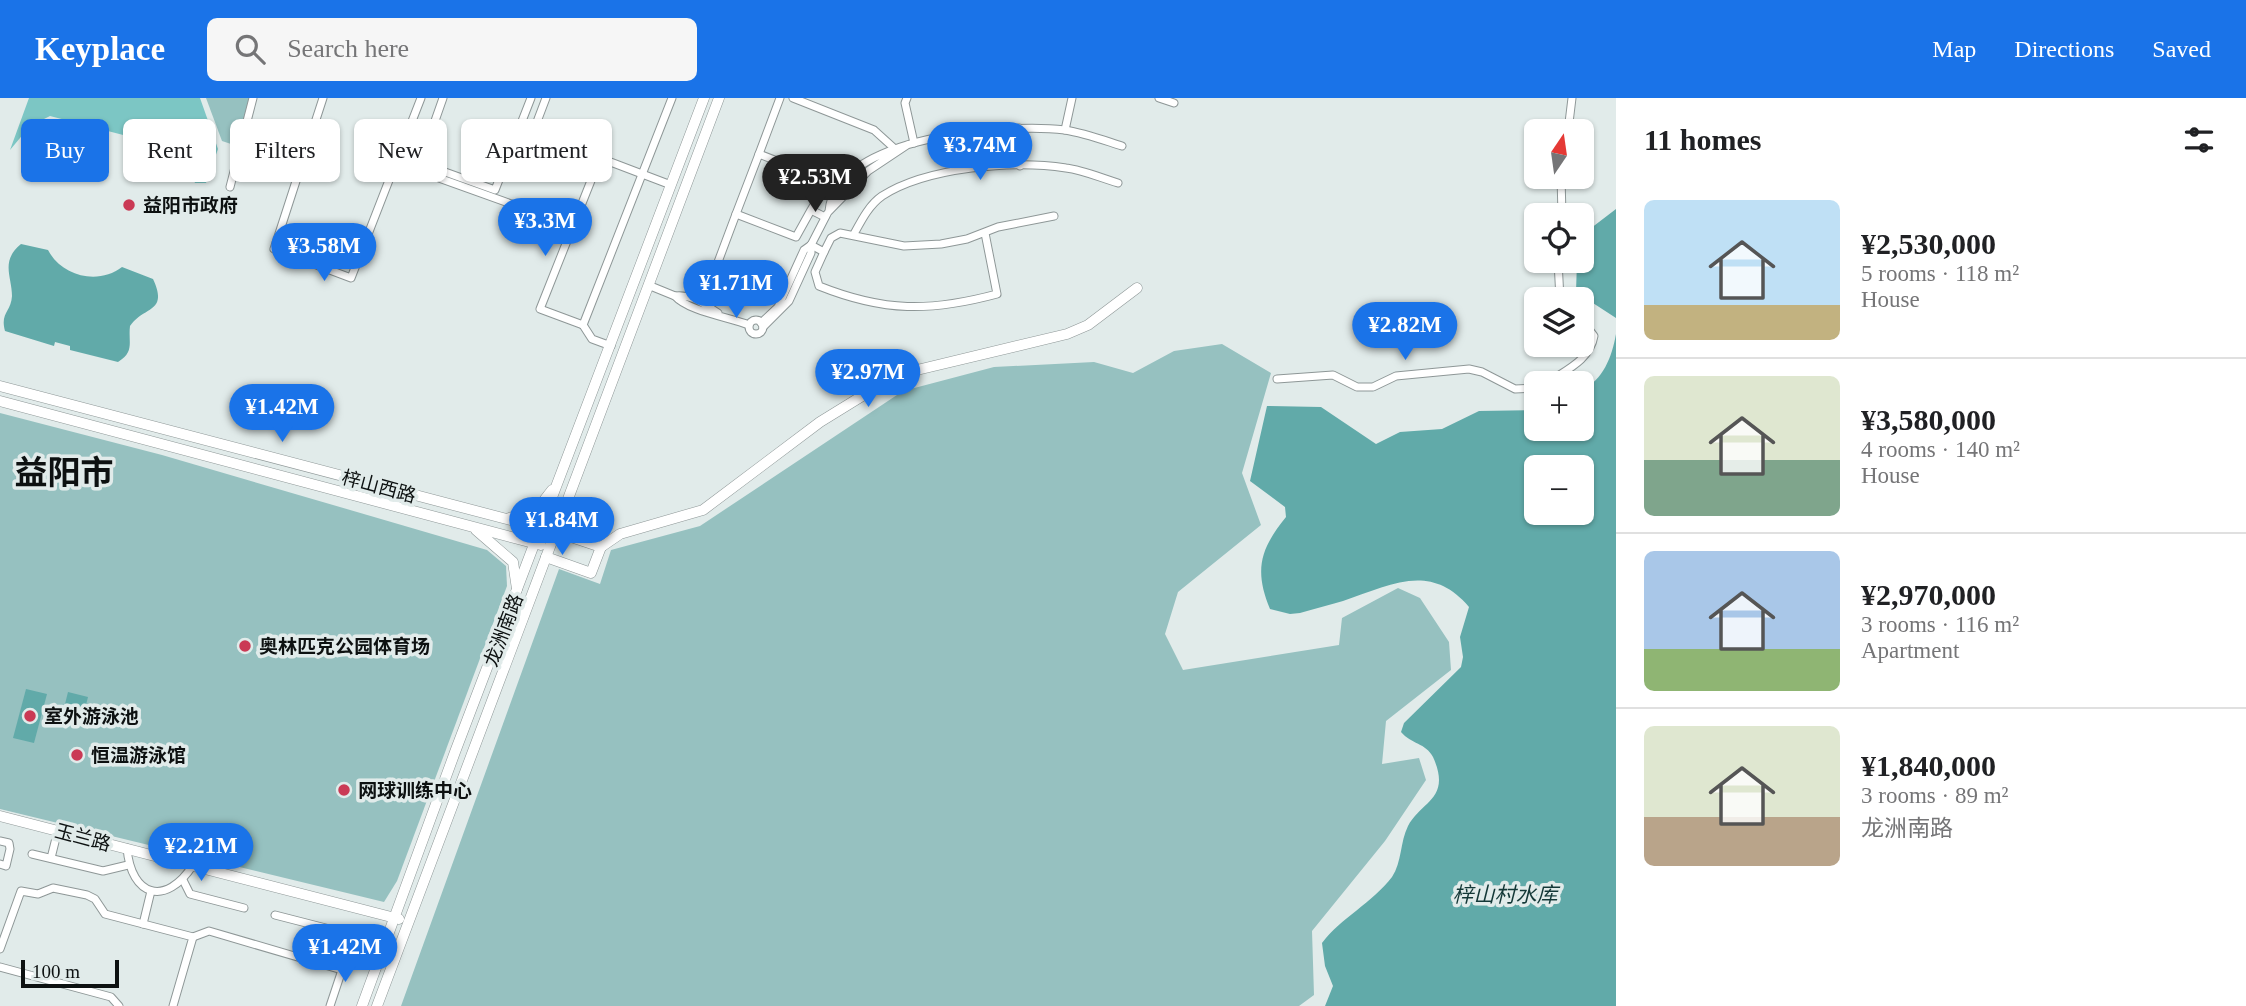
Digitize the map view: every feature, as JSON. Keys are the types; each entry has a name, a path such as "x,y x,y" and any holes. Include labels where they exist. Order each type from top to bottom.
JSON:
{"street":[{"path":"230,187 253,98"},
{"path":"323,98 274,249 351,278 389,182"},
{"path":"413,119 421,98"},
{"path":"443,98 430,135 420,143 416,157 420,163 495,190 531,98"},
{"path":"538,119 546,98"},
{"path":"583,325 672,98"},
{"name":"龙洲南路","path":"377,1006 719,98"},
{"path":"774,292 715,270 780,98"},
{"path":"793,98 874,130 895,149"},
{"path":"907,98 905,103 910,144"},
{"path":"1065,130 1072,98"},
{"path":"1159,98 1174,103"},
{"path":"1569,119 1572,98"},
{"name":"龙洲南路","path":"362,1006 702,99"},
{"path":"749,325 750,332 754,335 760,334 762,325 789,301 811,253 811,245 827,214 830,199 844,181 862,165 895,149 959,133 1019,128 1065,130 1122,146"},
{"path":"1019,128 1020,166"},
{"path":"827,214 868,171 910,144"},
{"path":"736,214 796,237 828,181 759,154"},
{"path":"612,163 671,185"},
{"path":"854,234 863,216 880,197 903,185 939,174 1020,166 1066,168 1118,183"},
{"path":"447,181 554,219"},
{"path":"590,182 540,309 583,325 592,339 611,346"},
{"path":"811,210 827,214"},
{"path":"985,233 997,294 947,306 887,307 819,286 815,272 831,238 840,233 854,234 878,243 915,246 954,242 998,227 1054,216"},
{"path":"811,245 824,251"},
{"path":"648,285 675,296 692,298 718,313 749,325"},
{"path":"601,547 620,534 703,510 820,422 880,385 929,367 1067,334 1088,325 1137,288"},
{"path":"749,325 754,320 762,325"},
{"path":"1565,371 1586,357"},
{"path":"1278,379 1333,375 1357,387 1373,387 1396,376 1469,369 1482,372 1515,389 1524,389"},
{"name":"梓山西路","path":"0,386 556,532 601,547 592,573 547,553 536,544 0,401"},
{"path":"504,519 535,512 564,471"},
{"path":"473,527 513,562 517,582 516,595"},
{"name":"玉兰路","path":"0,816 409,922"},
{"path":"51,858 58,830"},
{"path":"0,841 9,843 10,849 6,866 0,864"},
{"path":"127,848 128,865 142,886 151,891 163,892 183,880 193,865"},
{"path":"32,853 103,872 128,865"},
{"path":"183,880 190,894 244,908"},
{"path":"0,949 22,891 38,894 53,888 87,895 95,900 105,914 193,937 209,932 342,971"},
{"path":"143,924 151,891"},
{"path":"275,915 349,934 352,940 330,1006"},
{"path":"173,1006 193,937"},
{"path":"0,967 111,997 119,1006"}],"shaded area":[{"path":"29,98 200,98 207,119 123,119 123,135 109,131 109,119 62,119 50,116 44,119 21,119"},
{"path":"206,98 249,98 244,119 230,119 230,144 222,141"},
{"path":"21,120 21,137 10,150"},
{"path":"1222,344 1271,373 1242,473 1261,525 1178,592 1165,634 1183,670 1339,645 1342,618 1398,588 1420,598 1449,642 1451,670 1386,721 1382,764 1419,758 1426,780 1385,841 1312,931 1314,995 1299,1006 401,1006 559,569 600,584 611,550 700,526 903,391 994,367 1094,362 1133,373 1174,351"},
{"path":"0,413 162,455 487,550 506,566 507,586 397,881 384,902 0,809"}],"water":[{"path":"1616,209 1616,318 1594,304 1594,287 1576,287 1577,273 1594,273 1594,226"},
{"path":"21,244 48,250 62,267 82,275 103,276 122,267 153,279 158,298 156,304 130,326 130,346 123,358 118,362 70,350 70,346 55,342 54,346 5,331 4,320 12,296 9,263"},
{"name":"梓山村水库","path":"1616,334 1616,1006 1325,1006 1333,986 1325,966 1322,943 1392,877 1398,865 1408,826 1437,791 1438,771 1430,752 1401,732 1404,723 1461,667 1463,657 1460,637 1469,607 1454,593 1439,585 1409,581 1300,613 1290,614 1270,609 1262,583 1262,560 1270,539 1286,517 1285,507 1250,481 1267,406 1321,407 1376,444 1400,432 1442,429 1479,411 1524,410 1524,441 1594,441 1594,382 1609,359"},
{"name":"室外游泳池","path":"26,689 47,694 34,743 13,738"},
{"path":"68,692 88,697 82,721 62,716"}],"place":[{"name":"益阳市政府","path":"129,205"},
{"name":"奥林匹克公园体育场","path":"245,646"},
{"name":"室外游泳池","path":"30,716"},
{"name":"恒温游泳馆","path":"77,755"},
{"name":"网球训练中心","path":"344,790"}],"district":[{"name":"益阳市","path":"64,472"}]}
